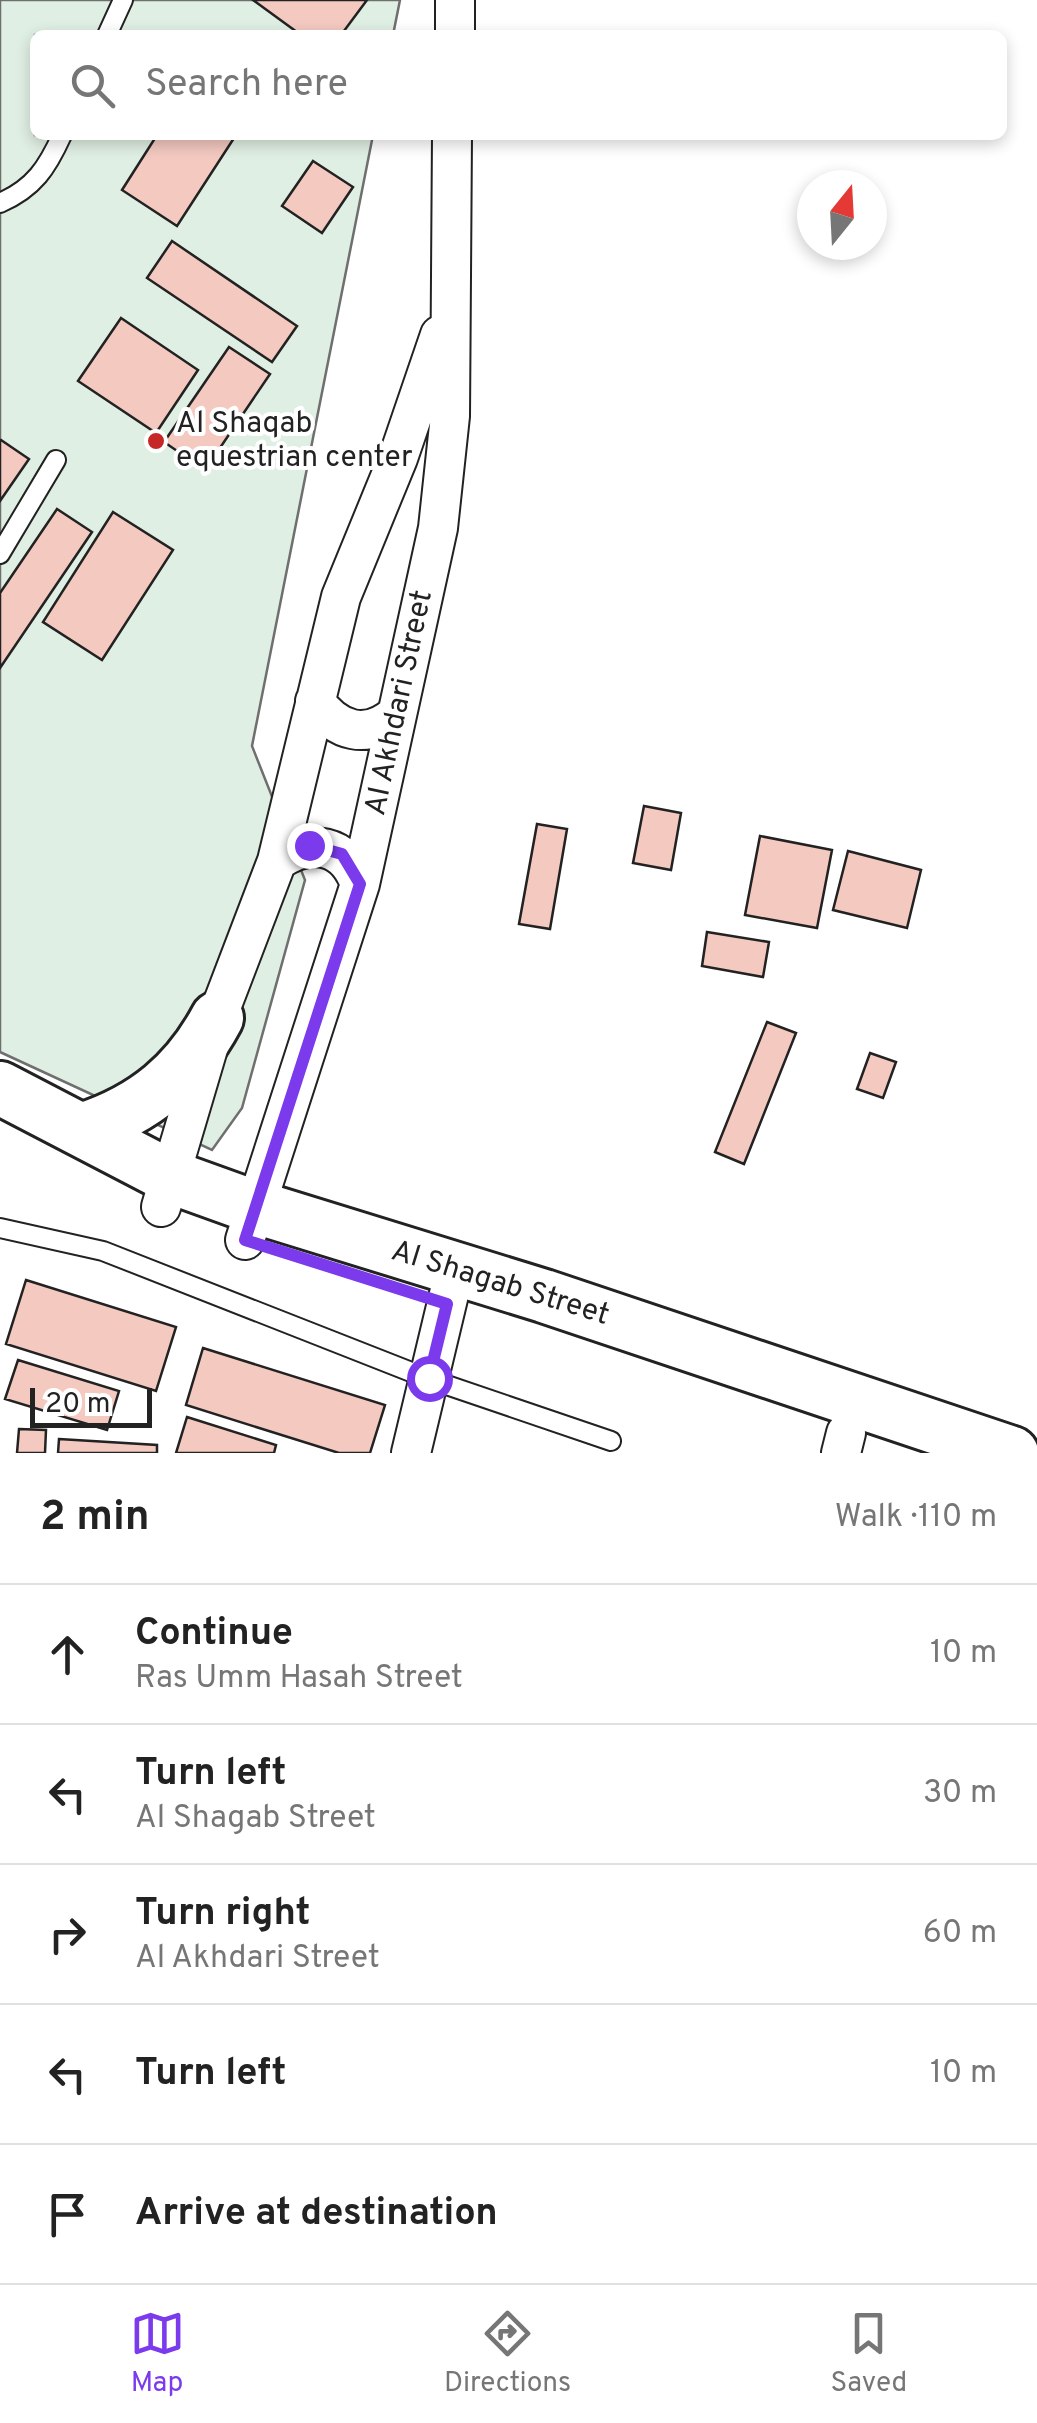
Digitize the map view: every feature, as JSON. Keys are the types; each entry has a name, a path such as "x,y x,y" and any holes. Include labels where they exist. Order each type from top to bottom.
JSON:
{"street":[{"path":"454,30 455,0"},
{"name":"Al Akhdari Street","path":"249,1224 360,884 446,472 451,360 448,304 452,140"},
{"name":"Al Akhdari Street","path":"166,1192 217,1018 278,861 351,567 417,407 448,304"},
{"path":"315,701 334,723 360,732 374,730 397,714"},
{"path":"278,861 309,845 326,847 354,868 360,884"},
{"path":"84,1130 112,1120 163,1088 203,1044 217,1018"},
{"name":"Al Shagab Street","path":"0,1088 84,1130 166,1192"},
{"name":"Al Shagab Street","path":"0,1120 249,1224 1012,1453"},
{"path":"411,1453 451,1287"},
{"name":"Al Shagab Street","path":"451,1287 843,1443 904,1453"}],"lane":[{"path":"109,30 123,0"},
{"path":"0,204 22,194 46,171 60,140"},
{"path":"0,554 56,460"},
{"path":"0,1228 103,1251 429,1378 611,1441"}],"green space":[{"name":"Al Shaqab equestrian center","path":"0,0 400,0 394,30 30,30 30,140 372,140 252,746 305,880 242,1108 212,1150 0,1052"}],"building":[{"path":"253,0 367,0 345,30 294,30"},
{"path":"154,140 233,140 177,226 122,190"},
{"path":"313,161 353,187 322,233 282,206"},
{"path":"172,241 297,326 272,362 147,278"},
{"path":"121,318 198,370 156,433 78,381"},
{"path":"229,347 270,374 205,470 164,442"},
{"path":"0,441 29,459 0,501"},
{"path":"57,509 92,532 0,668 0,593"},
{"path":"113,512 173,550 102,660 43,622"},
{"path":"644,806 681,813 671,870 633,863"},
{"path":"537,824 567,829 550,929 519,924"},
{"path":"760,836 832,850 817,928 745,915"},
{"path":"848,851 921,870 907,928 833,910"},
{"path":"707,932 769,942 763,977 702,966"},
{"path":"767,1022 796,1033 744,1164 715,1152"},
{"path":"870,1053 896,1062 883,1098 857,1089"},
{"path":"26,1280 176,1327 156,1391 6,1344"},
{"path":"203,1348 385,1405 370,1453 339,1453 186,1405"},
{"path":"18,1360 119,1391 107,1430 5,1399"},
{"path":"187,1417 276,1445 274,1453 176,1453"},
{"path":"19,1429 46,1430 45,1453 17,1453"},
{"path":"59,1439 157,1445 157,1453 58,1453"}],"place":[{"name":"Al Shaqab equestrian center","path":"156,441"}],"route":[{"path":"309,845 342,854 354,868 360,884 245,1240 447,1304 429,1378"}]}
